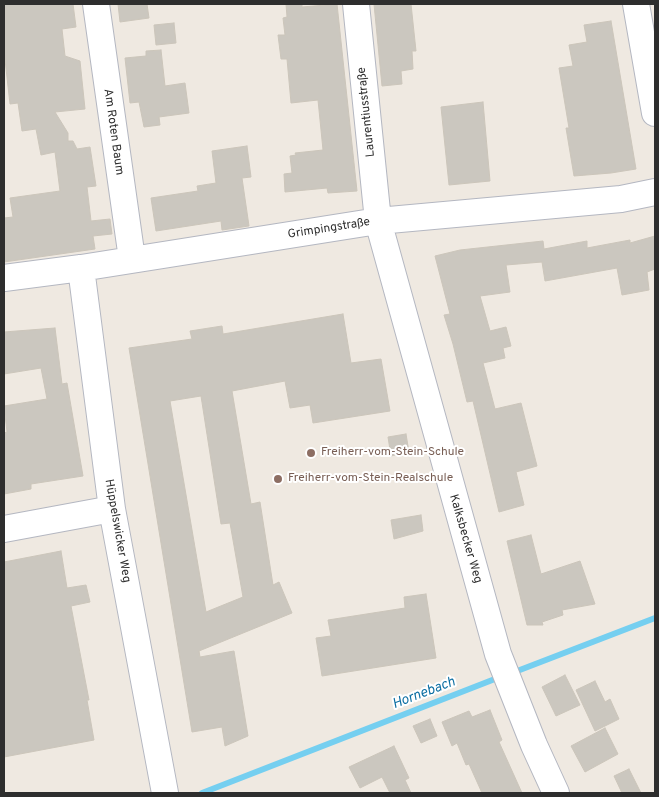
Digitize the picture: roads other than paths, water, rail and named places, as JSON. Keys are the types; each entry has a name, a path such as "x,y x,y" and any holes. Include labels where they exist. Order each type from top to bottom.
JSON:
{"street":[{"name":"Am Roten Baum","path":"96,4 132,260"},
{"name":"Laurentiusstraße","path":"356,4 378,221"},
{"path":"636,4 655,113"},
{"name":"Grimpingstraße","path":"4,278 80,268 378,221 621,199 655,192"},
{"name":"Kalksbecker Weg","path":"378,221 498,654 556,793"},
{"name":"Hüppelswicker Weg","path":"80,268 112,510 163,777 164,793"},
{"path":"4,529 112,510"}],"waterway":[{"name":"Hornebach","path":"512,673 655,618"},
{"name":"Hornebach","path":"202,793 500,677"}],"place":[{"name":"Freiherr-vom-Stein-Schule","path":"311,453"},
{"name":"Freiherr-vom-Stein-Realschule","path":"278,479"}]}
